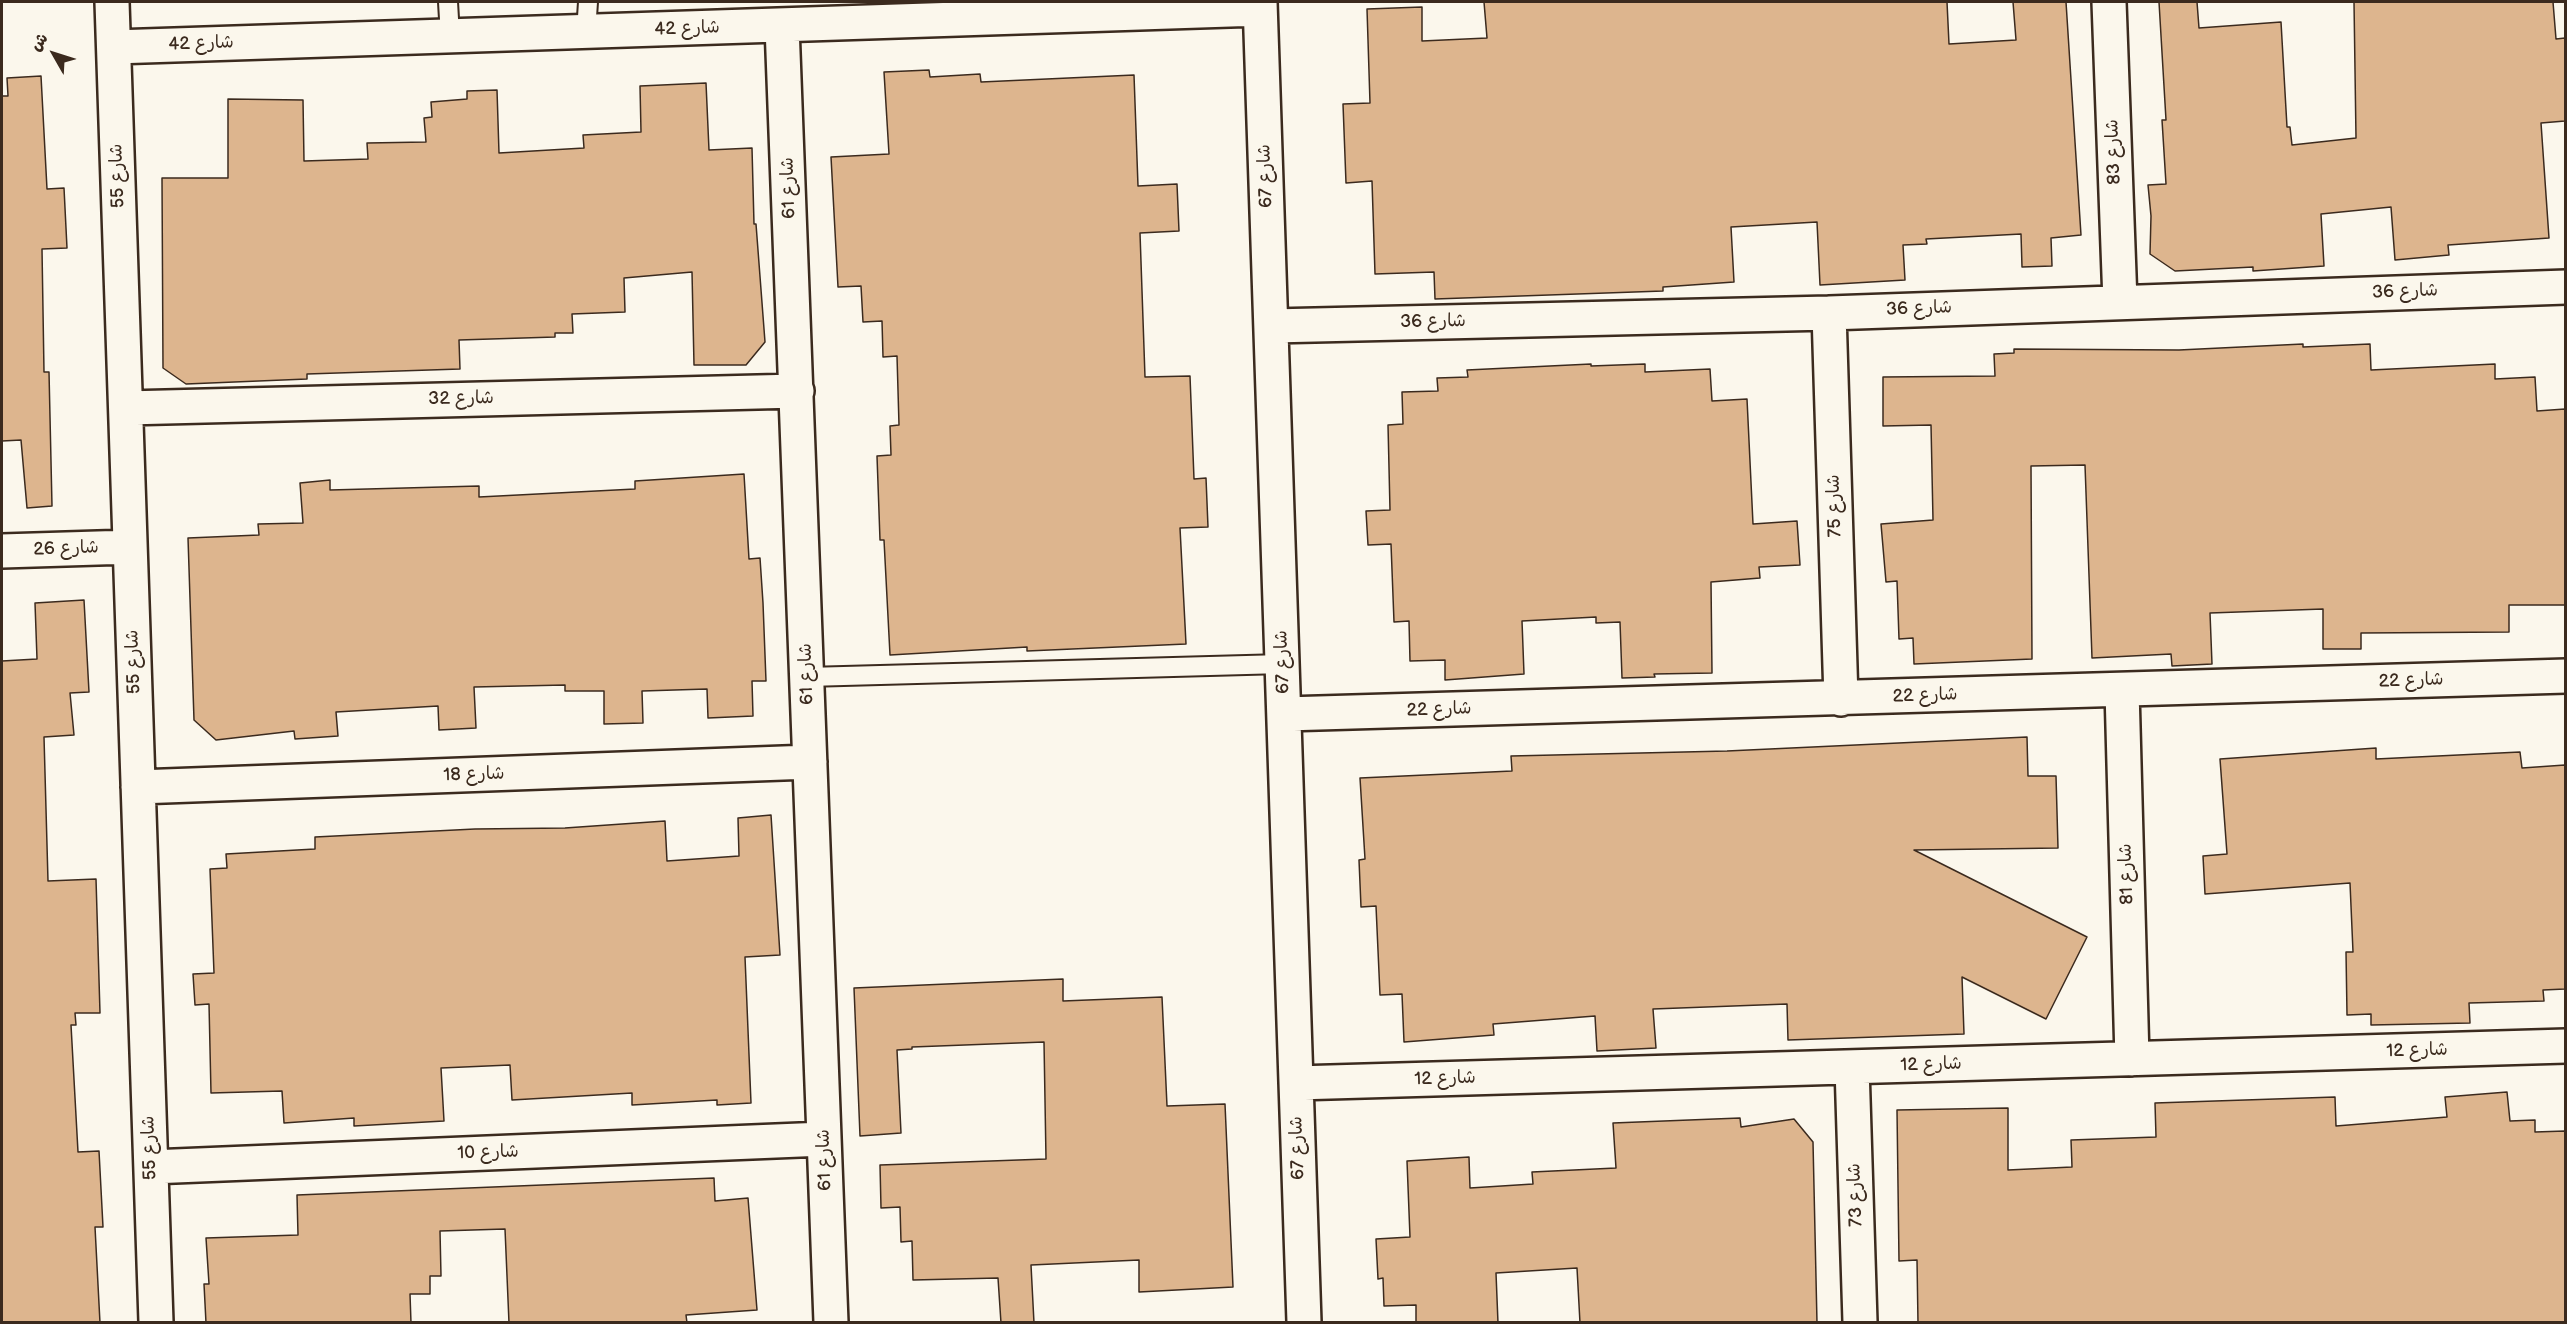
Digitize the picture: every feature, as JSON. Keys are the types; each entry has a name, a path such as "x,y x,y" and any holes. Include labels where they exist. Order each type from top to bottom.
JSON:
{"street":[{"name":"شارع 55","path":"112,2 156,1323"},
{"name":"شارع 83","path":"2109,2 2120,302"},
{"name":"شارع 42","path":"114,47 450,36 587,17 802,17 1260,5"},
{"name":"شارع 67","path":"1260,5 1304,1323"},
{"name":"شارع 61","path":"802,17 797,391 831,1323"},
{"name":"شارع 36","path":"1272,326 1829,313 2565,287"},
{"name":"شارع 75","path":"1829,313 1841,699"},
{"name":"شارع 32","path":"126,408 797,391"},
{"name":"شارع 26","path":"2,550 130,547"},
{"name":"شارع 22","path":"1285,714 2565,676"},
{"name":"شارع 81","path":"2122,690 2132,1059"},
{"name":"شارع 18","path":"138,787 810,762"},
{"name":"شارع 12","path":"1296,1083 2565,1046"},
{"name":"شارع 73","path":"1852,1067 1860,1323"},
{"name":"شارع 10","path":"151,1167 824,1139"}],"lane":[{"path":"448,2 450,36"},
{"path":"807,677 1283,664"}],"building":[{"path":"1484,2 1947,2 1949,44 2016,40 2013,2 2066,2 2081,235 2051,238 2052,266 2022,267 2021,234 1926,239 1927,244 1903,245 1905,280 1820,285 1817,222 1731,227 1734,282 1663,287 1663,291 1435,299 1434,272 1375,274 1372,181 1346,183 1343,104 1370,103 1367,9 1422,7 1422,41 1487,38"},
{"path":"2159,2 2197,2 2199,28 2281,22 2287,127 2290,127 2292,145 2356,138 2354,2 2553,2 2556,39 2565,38 2565,121 2541,123 2549,238 2448,245 2449,255 2395,260 2391,207 2321,214 2324,266 2253,271 2253,267 2175,271 2150,254 2151,216 2148,185 2166,184 2162,120 2166,120"},
{"path":"929,70 930,77 980,74 981,82 1134,75 1138,186 1177,184 1179,231 1140,233 1145,377 1190,376 1194,479 1206,478 1208,527 1180,528 1186,644 1027,651 1027,647 890,655 884,540 880,540 877,456 891,455 890,426 899,425 897,356 883,357 882,321 863,322 861,286 838,287 831,157 889,154 884,72"},
{"path":"41,76 47,189 64,188 67,248 42,249 44,372 49,372 52,506 27,508 21,440 2,441 2,96 8,96 7,78"},
{"path":"706,83 709,150 752,148 754,224 756,224 765,342 746,365 694,365 692,272 624,278 625,312 572,314 573,333 555,333 555,337 459,340 460,369 307,374 307,379 186,384 163,368 162,178 228,178 228,99 303,100 304,161 368,159 367,143 426,142 424,118 432,117 431,102 467,99 467,91 497,90 499,153 584,148 583,135 641,132 640,86"},
{"path":"2303,344 2303,347 2370,344 2371,370 2495,364 2495,379 2535,377 2537,411 2565,409 2565,605 2509,605 2509,632 2361,633 2361,649 2323,649 2323,609 2210,613 2212,664 2172,666 2171,654 2092,658 2085,465 2031,466 2032,659 1914,664 1913,638 1899,639 1897,581 1886,582 1881,524 1933,520 1931,425 1883,426 1883,377 1995,376 1994,354 2014,353 2014,349 2179,350"},
{"path":"1591,364 1591,366 1645,364 1645,372 1710,369 1712,401 1747,399 1753,524 1797,521 1800,565 1759,567 1760,578 1711,582 1712,673 1654,674 1655,677 1622,678 1620,622 1596,623 1596,617 1522,621 1524,674 1445,680 1445,660 1410,661 1409,621 1394,622 1391,544 1368,545 1366,511 1390,510 1388,425 1403,424 1402,392 1438,391 1437,378 1468,377 1467,370"},
{"path":"744,474 749,559 760,558 766,681 752,681 753,716 708,718 707,689 642,691 643,723 604,724 604,691 565,691 565,685 474,687 476,728 439,730 438,706 336,712 338,736 295,739 294,731 216,740 194,720 188,538 259,535 258,524 303,523 300,483 330,480 330,490 479,486 479,497 635,489 635,481"},
{"path":"84,600 89,692 70,693 74,735 44,737 48,881 96,879 100,1013 75,1013 76,1025 71,1025 78,1152 99,1151 103,1227 95,1227 100,1323 2,1323 2,661 37,659 35,603"},
{"path":"2027,737 2028,776 2056,776 2058,848 1914,850 2087,937 2046,1019 1962,977 1964,1034 1788,1040 1787,1004 1653,1009 1656,1048 1597,1051 1595,1016 1493,1024 1494,1035 1404,1042 1402,994 1380,995 1376,906 1361,907 1359,860 1365,859 1360,778 1512,771 1511,756 1727,751"},
{"path":"2376,748 2376,759 2520,752 2522,768 2565,765 2565,989 2543,990 2544,1001 2469,1003 2470,1023 2371,1025 2371,1014 2347,1015 2346,952 2353,952 2350,883 2205,894 2203,856 2227,854 2220,759"},
{"path":"771,815 780,955 745,957 751,1103 717,1105 717,1100 632,1105 632,1093 512,1100 510,1065 441,1068 444,1121 354,1126 354,1118 284,1123 282,1091 211,1093 209,1004 195,1005 193,974 214,973 210,869 227,868 226,854 315,849 315,837 475,829 565,828 665,821 667,861 739,856 738,818"},
{"path":"1063,979 1063,1001 1162,997 1167,1106 1225,1104 1233,1287 1139,1292 1139,1260 1031,1265 1034,1323 1001,1323 998,1278 913,1280 912,1241 901,1242 900,1207 881,1208 880,1165 1046,1159 1044,1042 912,1047 912,1049 897,1050 901,1133 860,1136 854,988"},
{"path":"2507,1092 2510,1121 2535,1120 2535,1132 2565,1131 2565,1323 1918,1323 1917,1260 1899,1261 1897,1110 2008,1108 2008,1170 2072,1167 2071,1140 2156,1137 2155,1103 2335,1097 2336,1126 2447,1117 2445,1097"},
{"path":"1740,1118 1741,1127 1794,1119 1813,1142 1817,1323 1580,1323 1577,1268 1496,1273 1498,1323 1416,1323 1416,1305 1384,1306 1383,1278 1378,1279 1376,1239 1410,1237 1407,1161 1469,1157 1470,1188 1533,1184 1532,1172 1616,1168 1613,1123"},
{"path":"714,1178 715,1201 748,1198 757,1310 686,1315 687,1323 509,1323 505,1229 440,1231 441,1276 430,1276 430,1294 410,1294 411,1323 206,1323 204,1284 209,1284 206,1238 298,1235 297,1195"}]}
